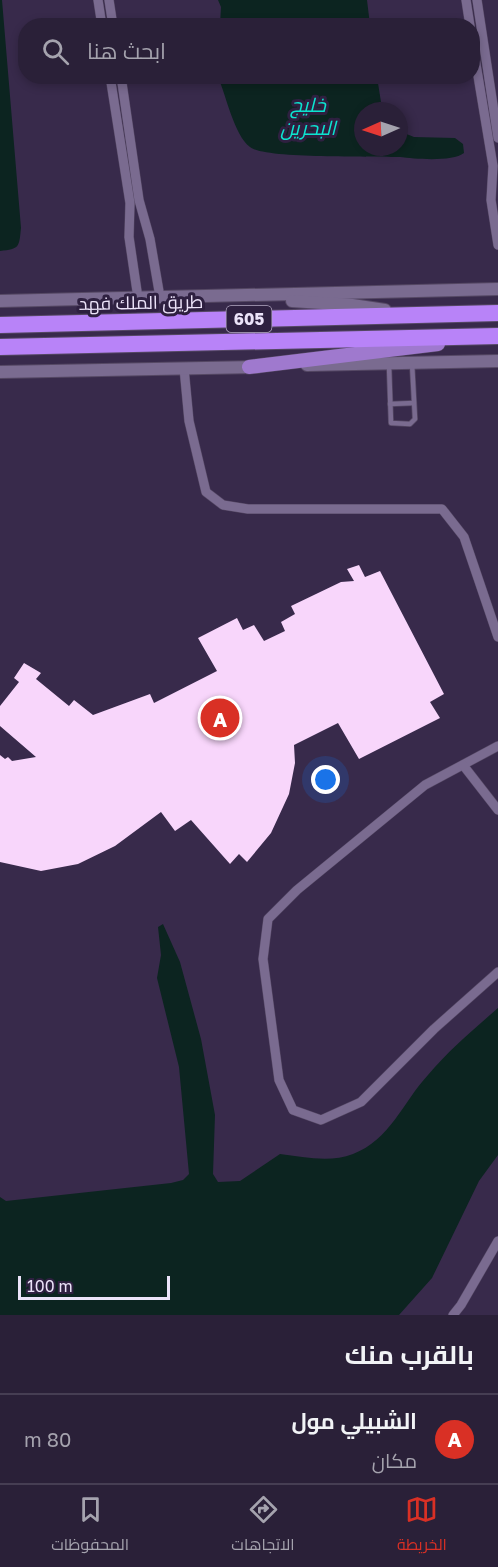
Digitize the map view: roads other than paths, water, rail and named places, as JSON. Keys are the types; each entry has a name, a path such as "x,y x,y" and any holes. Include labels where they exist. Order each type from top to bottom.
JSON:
{"highway":[{"name":"طريق الملك فهد","path":"0,325 498,313"},
{"name":"605","path":"0,347 498,336"}],"main road":[{"path":"0,301 498,289"},
{"path":"215,296 352,305 419,315"},
{"path":"249,367 498,336"},
{"path":"0,372 498,361"}],"street":[{"path":"98,0 101,18"},
{"path":"109,0 112,18"},
{"path":"466,0 469,18"},
{"path":"477,0 480,18"},
{"path":"480,20 498,138"},
{"path":"111,84 130,203 129,237 138,298"},
{"path":"122,84 140,201 150,239 160,297"},
{"path":"479,84 492,166 491,200 498,245"},
{"path":"184,368 189,421 206,492 223,506 248,509 442,509 464,537 498,637"},
{"path":"498,746 424,785 297,890 268,920 263,959 279,1080 293,1110 321,1120 361,1102 434,1029 498,972"},
{"path":"463,765 498,810"},
{"path":"453,1315 498,1241"}],"lane":[{"path":"389,363 391,423 410,424 415,419 412,363"},
{"path":"390,404 414,403"}],"water":[{"path":"0,0 2,0 21,228 17,246 0,251"},
{"path":"218,0 367,0 369,18 220,18 221,7"},
{"name":"خليج البحرين","path":"220,84 378,84 381,102 354,102 354,156 408,156 408,135 414,137 455,138 463,144 464,153 451,158 434,159 297,155 259,151 250,147 239,134"},
{"path":"163,924 180,962 201,1039 215,1115 213,1174 218,1182 240,1181 280,1154 335,1158 344,1157 366,1148 386,1130 444,1057 498,1008 498,1155 479,1181 432,1278 399,1315 0,1315 0,1197 6,1201 171,1183 183,1180 189,1174 179,1067 157,978 161,955 158,927"}],"place":[{"name":"الشبيلي مول","path":"220,718"}]}
